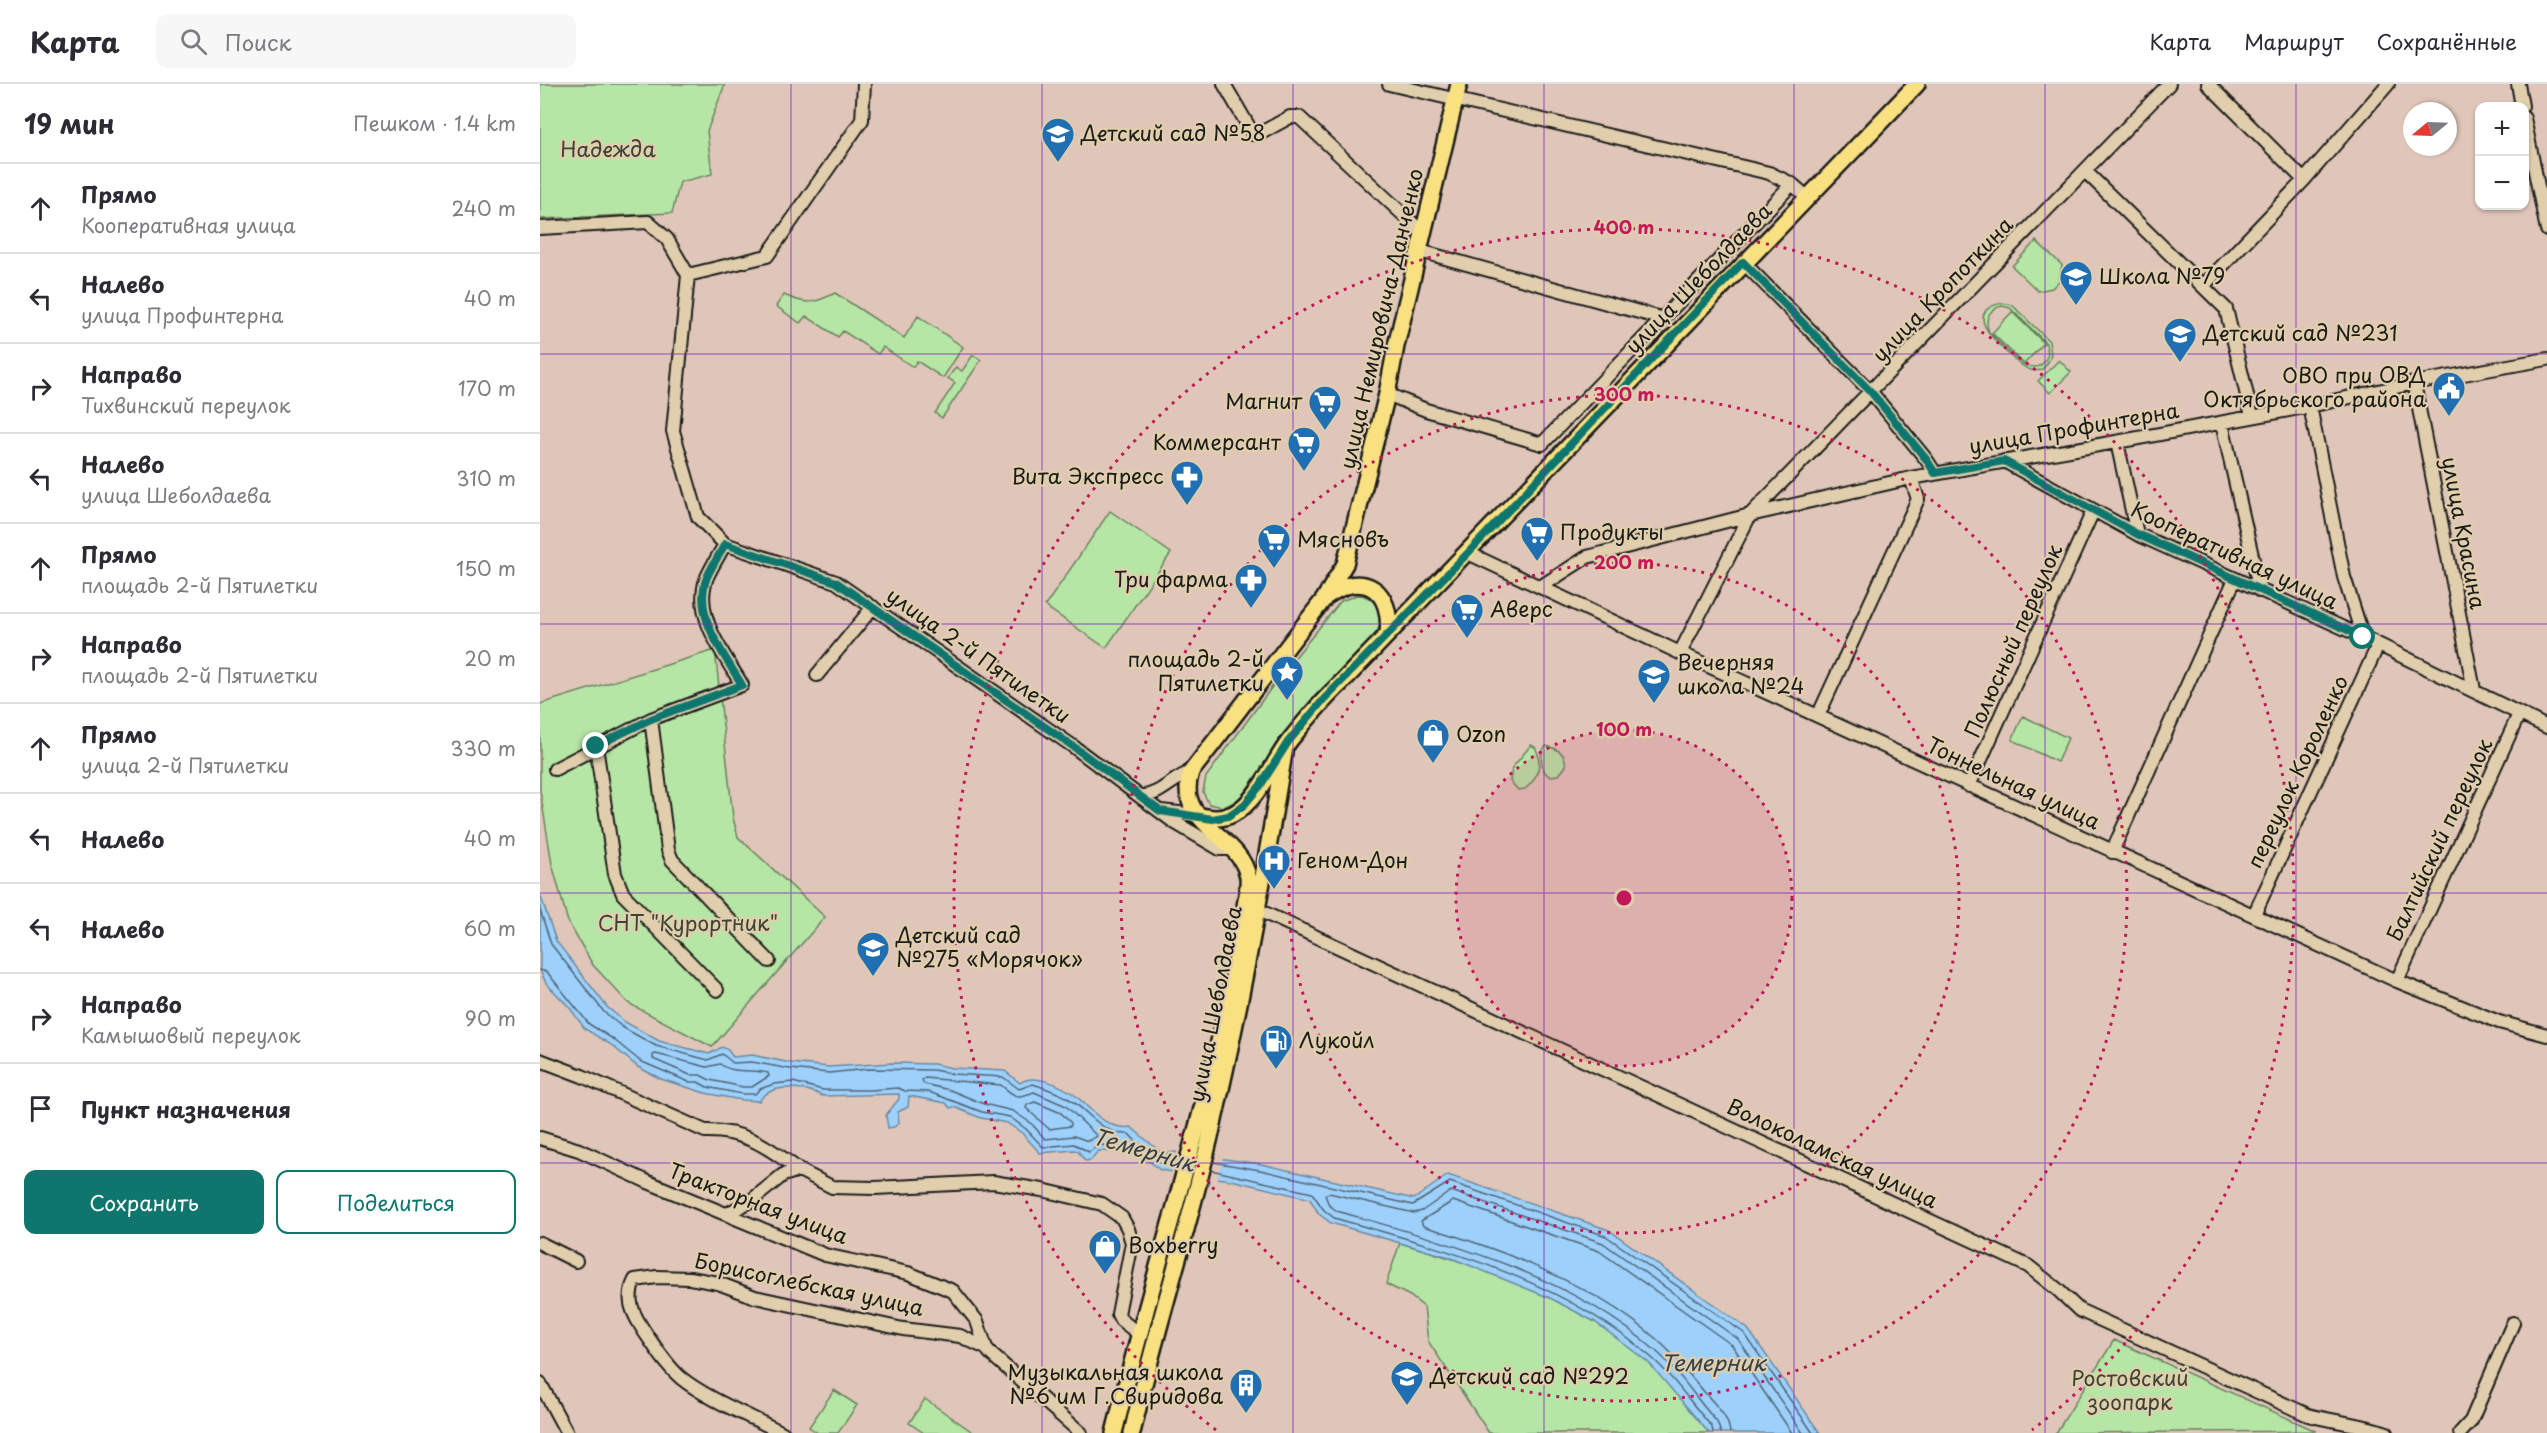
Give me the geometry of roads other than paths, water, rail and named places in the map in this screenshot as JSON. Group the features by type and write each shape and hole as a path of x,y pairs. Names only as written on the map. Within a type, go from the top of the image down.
{"main road":[{"name":"улица Шеболдаева","path":"1388,634 1468,553 1743,262 1917,84"},
{"name":"улица Немировича-Данченко","path":"1324,599 1345,564 1457,92"},
{"path":"1197,815 1213,819 1236,813 1260,786 1285,747 1324,699 1388,634 1389,610 1380,594 1363,584 1349,585 1337,589 1324,599 1191,772 1187,791 1197,815 1242,863 1254,901"},
{"path":"1254,901 1266,869 1285,747"},
{"name":"улица Шеболдаева","path":"1175,1236 1238,1016 1254,901"},
{"path":"1114,1433 1139,1334 1175,1236"},
{"path":"1132,1433 1175,1236"}],"street":[{"path":"540,228 648,222 667,239 688,275 767,256 861,120 864,84"},
{"path":"1224,84 1253,134 1259,134 1290,117 1299,117 1424,234"},
{"path":"1389,84 1457,92 1769,173 1792,184 1807,197"},
{"name":"улица Кропоткина","path":"1750,515 2169,84"},
{"path":"2208,84 2304,180"},
{"path":"2203,286 2304,180 2388,84"},
{"path":"2518,84 2521,102"},
{"path":"2529,142 2547,230"},
{"path":"2085,171 2226,309 2253,416"},
{"path":"1387,394 1426,410 1542,444 1792,184"},
{"path":"1420,251 1664,319"},
{"path":"1743,262 1871,392 1935,473"},
{"name":"улица 2-й Пятилетки","path":"688,275 673,431 698,517 725,544 836,582 1074,747 1160,811 1220,849 1231,849"},
{"name":"улица Профинтерна","path":"1750,515 1935,473 2222,423 2414,383 2547,359"},
{"name":"улица Красина","path":"2414,383 2474,690"},
{"path":"2310,406 2344,577 2363,637"},
{"path":"2222,423 2259,591"},
{"path":"2117,442 2137,534"},
{"name":"Кооперативная улица","path":"2004,461 2137,534 2363,637 2547,727"},
{"path":"1818,716 1918,499 1911,478"},
{"name":"Полюсный переулок","path":"1969,786 2093,511"},
{"path":"1540,587 1587,557 1750,515"},
{"path":"1680,653 1750,515"},
{"path":"555,769 651,719 742,685 710,630 703,598 707,578 725,544"},
{"name":"Тоннельная улица","path":"1468,553 1680,653 2397,981 2499,1022 2545,1031"},
{"path":"2112,852 2235,579"},
{"path":"817,675 873,607"},
{"name":"переулок Короленко","path":"2254,915 2378,645"},
{"name":"Балтийский переулок","path":"2397,981 2519,714"},
{"path":"651,719 668,850 672,860 769,961"},
{"path":"596,746 615,874 623,894 717,990"},
{"path":"1141,797 1163,791 1182,775 1191,772"},
{"path":"1160,811 1197,815"},
{"name":"Волоколамская улица","path":"1254,901 2028,1266 2079,1310 2308,1415 2335,1422 2363,1425 2387,1433"},
{"path":"540,1060 582,1076 705,1131 723,1130 746,1135 799,1170 832,1187 875,1188 993,1182 1042,1190 1102,1204 1122,1218 1132,1243 1118,1314 1120,1320 1139,1334"},
{"name":"Тракторная улица","path":"540,1138 579,1150 648,1182 825,1255 908,1273 953,1291 977,1321 986,1348 992,1355 1081,1433"},
{"path":"727,1214 752,1200 783,1175 799,1170"},
{"path":"540,1243 576,1261"},
{"name":"Борисоглебская улица","path":"783,1433 706,1393 682,1378 664,1360 635,1318 630,1304 631,1288 635,1280 657,1277 718,1282 755,1297 903,1329 960,1336 986,1348"},
{"path":"2460,1433 2471,1421 2513,1323"},
{"path":"540,1383 567,1433"}],"water":[{"name":"Темерник","path":"540,894 556,941 607,1007 625,1022 659,1041 709,1054 722,1047 728,1050 733,1057 752,1055 791,1063 829,1067 892,1063 934,1064 952,1068 1005,1071 1020,1083 1033,1079 1064,1088 1107,1123 1131,1127 1164,1155 1174,1152 1261,1164 1414,1199 1448,1175 1609,1230 1748,1329 1820,1433 1709,1433 1649,1363 1595,1322 1550,1298 1449,1257 1331,1223 1319,1214 1310,1199 1231,1180 1160,1170 1149,1161 1125,1152 1098,1151 1091,1160 1085,1161 1078,1151 1074,1150 1040,1153 1022,1133 1007,1123 981,1118 954,1107 950,1108 946,1103 909,1096 908,1107 898,1112 899,1123 888,1128 886,1115 899,1099 899,1094 823,1096 807,1090 789,1088 772,1091 759,1101 741,1100 705,1093 661,1079 638,1067 610,1044 585,1029 570,1008 546,983 540,970"}],"place":[{"name":"Детский сад №58","path":"1058,163"},
{"name":"Школа №79","path":"2076,306"},
{"name":"Детский сад №231","path":"2180,363"},
{"name":"ОВО при ОВД Октябрьского района","path":"2449,417"},
{"name":"Магнит","path":"1325,431"},
{"name":"Коммерсант","path":"1304,472"},
{"name":"Вита Экспресс","path":"1187,506"},
{"name":"Продукты","path":"1537,562"},
{"name":"Мясновъ","path":"1274,569"},
{"name":"Три фарма","path":"1251,609"},
{"name":"Аверс","path":"1467,639"},
{"name":"площадь 2-й Пятилетки","path":"1287,701"},
{"name":"Вечерняя школа №24","path":"1654,704"},
{"name":"Ozon","path":"1433,764"},
{"name":"Геном-Дон","path":"1274,890"},
{"name":"Детский сад №275 «Морячок»","path":"873,977"},
{"name":"Лукойл","path":"1276,1070"},
{"name":"Boxberry","path":"1105,1275"},
{"name":"Детский сад №292","path":"1407,1406"},
{"name":"Музыкальная школа №6 им Г.Свиридова","path":"1246,1414"}],"park label":[{"name":"Надежда","path":"608,150"},
{"name":"СНТ \"Курортник\"","path":"688,924"},
{"name":"Ростовский зоопарк","path":"2130,1391"}]}
